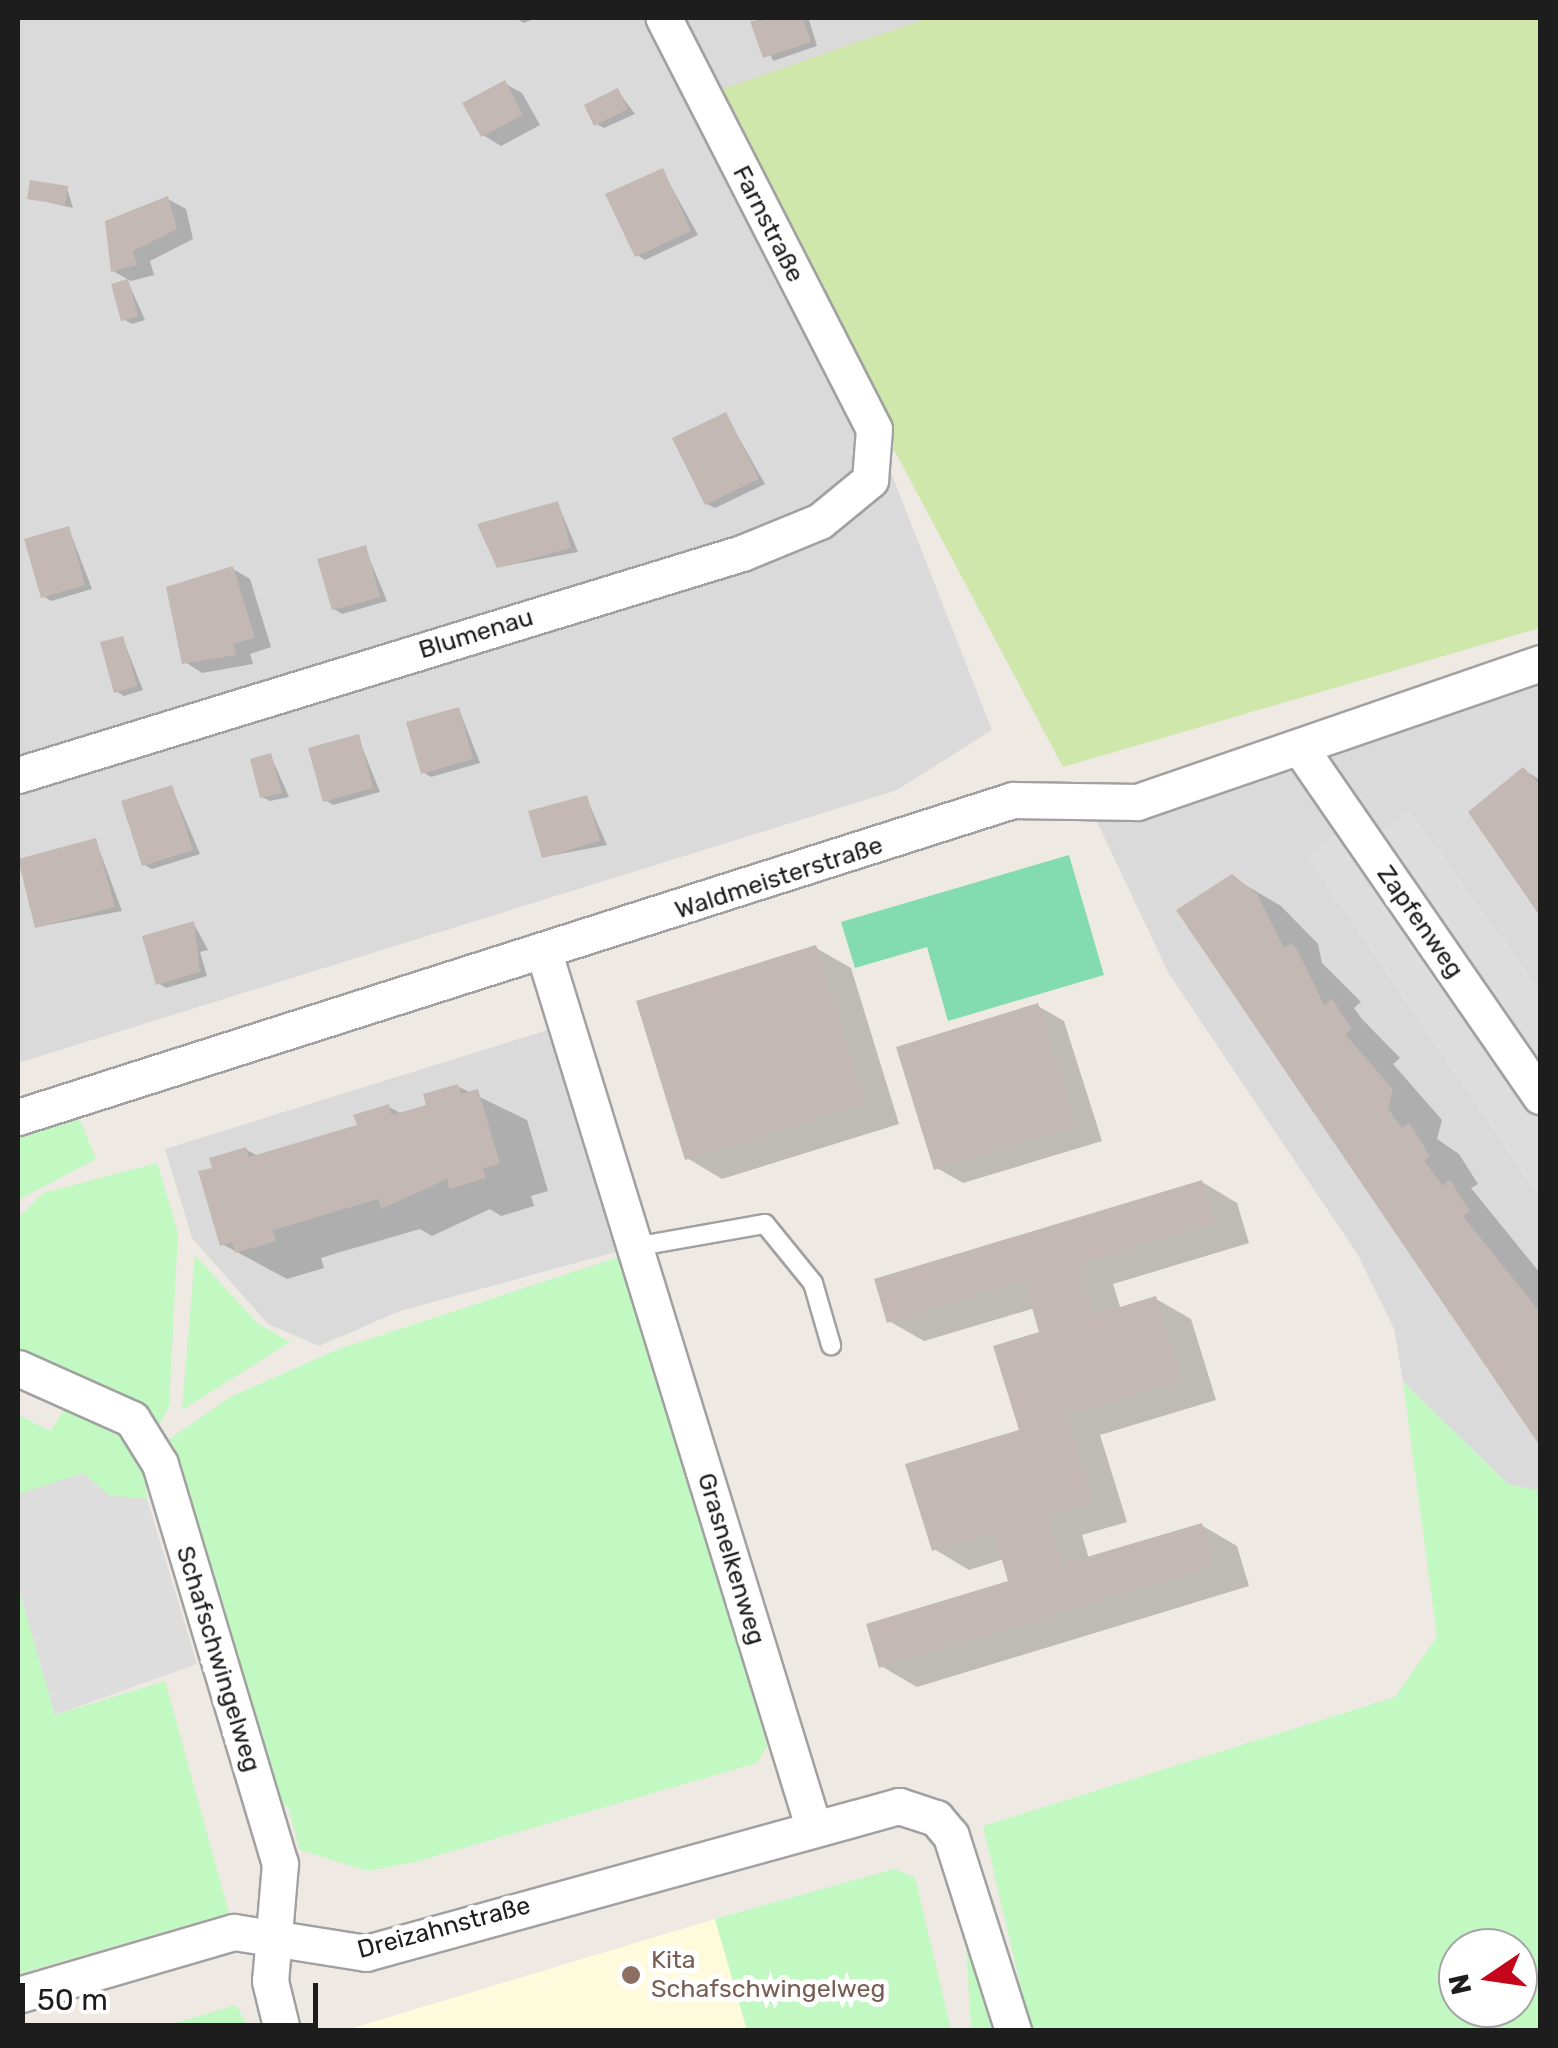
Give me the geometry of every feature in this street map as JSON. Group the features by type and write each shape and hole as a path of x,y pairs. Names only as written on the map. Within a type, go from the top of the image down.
{"street":[{"name":"Farnstraße","path":"664,18 874,430"},
{"name":"Blumenau","path":"18,775 785,538 870,480 874,430"},
{"name":"Waldmeisterstraße","path":"18,1117 546,956 1012,800 1136,802 1540,663"},
{"name":"Zapfenweg","path":"1300,748 1540,1096"},
{"name":"Grasnelkenweg","path":"546,956 812,1823"},
{"name":"Schafschwingelweg","path":"18,1368 99,1400 152,1445 280,1863 270,1980 282,2030"},
{"path":"812,1823 899,1806 946,1828 1013,2030"},
{"name":"Dreizahnstraße","path":"18,1995 234,1932 273,1934 335,1954 366,1953 812,1823"}],"lane":[{"path":"634,1247 764,1224 814,1282 831,1345"}],"shaded area":[{"path":"18,18 930,18 874,429 992,730 897,790 18,1063"},
{"path":"1540,663 1540,1491 1508,1484 1403,1382 1394,1329 1358,1255 1169,974 1086,799"},
{"path":"1409,810 1540,990 1540,1199 1307,857 1350,820 1364,842"},
{"path":"567,1024 634,1247 400,1311 319,1346 268,1324 192,1238 165,1149"},
{"path":"83,1473 109,1495 147,1499 197,1664 55,1715 18,1586 18,1494"},
{"name":"Kita Schafschwingelweg","path":"715,1919 747,2030 346,2030"}],"green space":[{"path":"928,18 1540,18 1540,628 1063,767 705,95"},
{"path":"1069,855 1104,975 948,1021 927,947 855,968 841,922"},
{"path":"77,1113 96,1159 18,1200 18,1132"},
{"path":"157,1163 178,1232 169,1406 158,1427 86,1379 18,1360 18,1218 43,1193"},
{"path":"195,1255 257,1323 290,1342 182,1410"},
{"path":"625,1255 767,1746 757,1763 415,1862 368,1871 300,1850 288,1806 277,1808 167,1441 230,1397 339,1349"},
{"path":"1403,1382 1508,1484 1540,1491 1540,2030 1031,2030 983,1826 1395,1697 1437,1637"},
{"path":"68,1403 127,1435 144,1466 147,1499 18,1494 18,1415 51,1431"},
{"path":"18,1586 55,1715 165,1681 229,1913 18,1974"},
{"path":"894,1869 915,1877 951,2030 747,2030 715,1919"},
{"path":"966,1945 988,1998 996,2030 971,2030"},
{"path":"236,2005 250,2030 152,2030"}],"building":[{"path":"803,18 811,42 763,58 750,21"},
{"path":"505,80 523,115 481,137 462,103"},
{"path":"618,88 628,109 594,126 584,105"},
{"path":"663,168 691,231 635,257 605,194"},
{"path":"30,180 68,186 65,205 27,199"},
{"path":"168,196 177,229 133,251 137,265 111,272 105,221"},
{"path":"128,279 138,316 121,321 111,284"},
{"path":"726,412 759,479 705,505 672,438"},
{"path":"558,501 571,548 497,568 477,524"},
{"path":"69,526 85,585 41,598 24,539"},
{"path":"366,545 380,597 332,610 317,559"},
{"path":"233,566 255,638 233,644 236,655 182,664 166,587"},
{"path":"123,636 137,686 114,693 100,642"},
{"path":"459,707 473,759 421,774 406,722"},
{"path":"359,734 373,788 323,802 308,748"},
{"path":"271,753 282,793 260,798 250,759"},
{"path":"1523,767 1540,785 1540,916 1468,812"},
{"path":"172,785 193,850 142,866 121,801"},
{"path":"587,795 600,841 542,858 528,811"},
{"path":"96,838 115,907 35,928 18,859"},
{"path":"1232,874 1257,894 1284,948 1292,943 1324,1005 1332,999 1352,1029 1345,1034 1393,1089 1388,1109 1402,1128 1409,1123 1430,1156 1424,1160 1442,1185 1450,1180 1470,1211 1463,1216 1540,1312 1540,1446 1176,910"},
{"path":"194,921 200,972 156,985 142,936"},
{"path":"816,945 865,1104 685,1160 636,1001"},
{"path":"1038,1003 1076,1126 934,1170 896,1047"},
{"path":"458,1084 461,1094 478,1089 500,1164 483,1168 486,1178 450,1189 447,1179 381,1209 378,1199 273,1230 276,1241 235,1253 232,1242 220,1246 198,1171 212,1168 209,1158 246,1147 249,1157 357,1125 353,1115 389,1104 392,1115 426,1105 423,1094"},
{"path":"1202,1180 1215,1223 1079,1264 1094,1315 1156,1296 1182,1381 1067,1415 1093,1502 1048,1516 1063,1564 1202,1523 1215,1566 879,1668 866,1624 1008,1581 994,1532 932,1551 905,1464 1019,1430 993,1346 1039,1332 1024,1281 887,1323 874,1279"}],"place":[{"name":"Kita Schafschwingelweg","path":"631,1975"}]}
